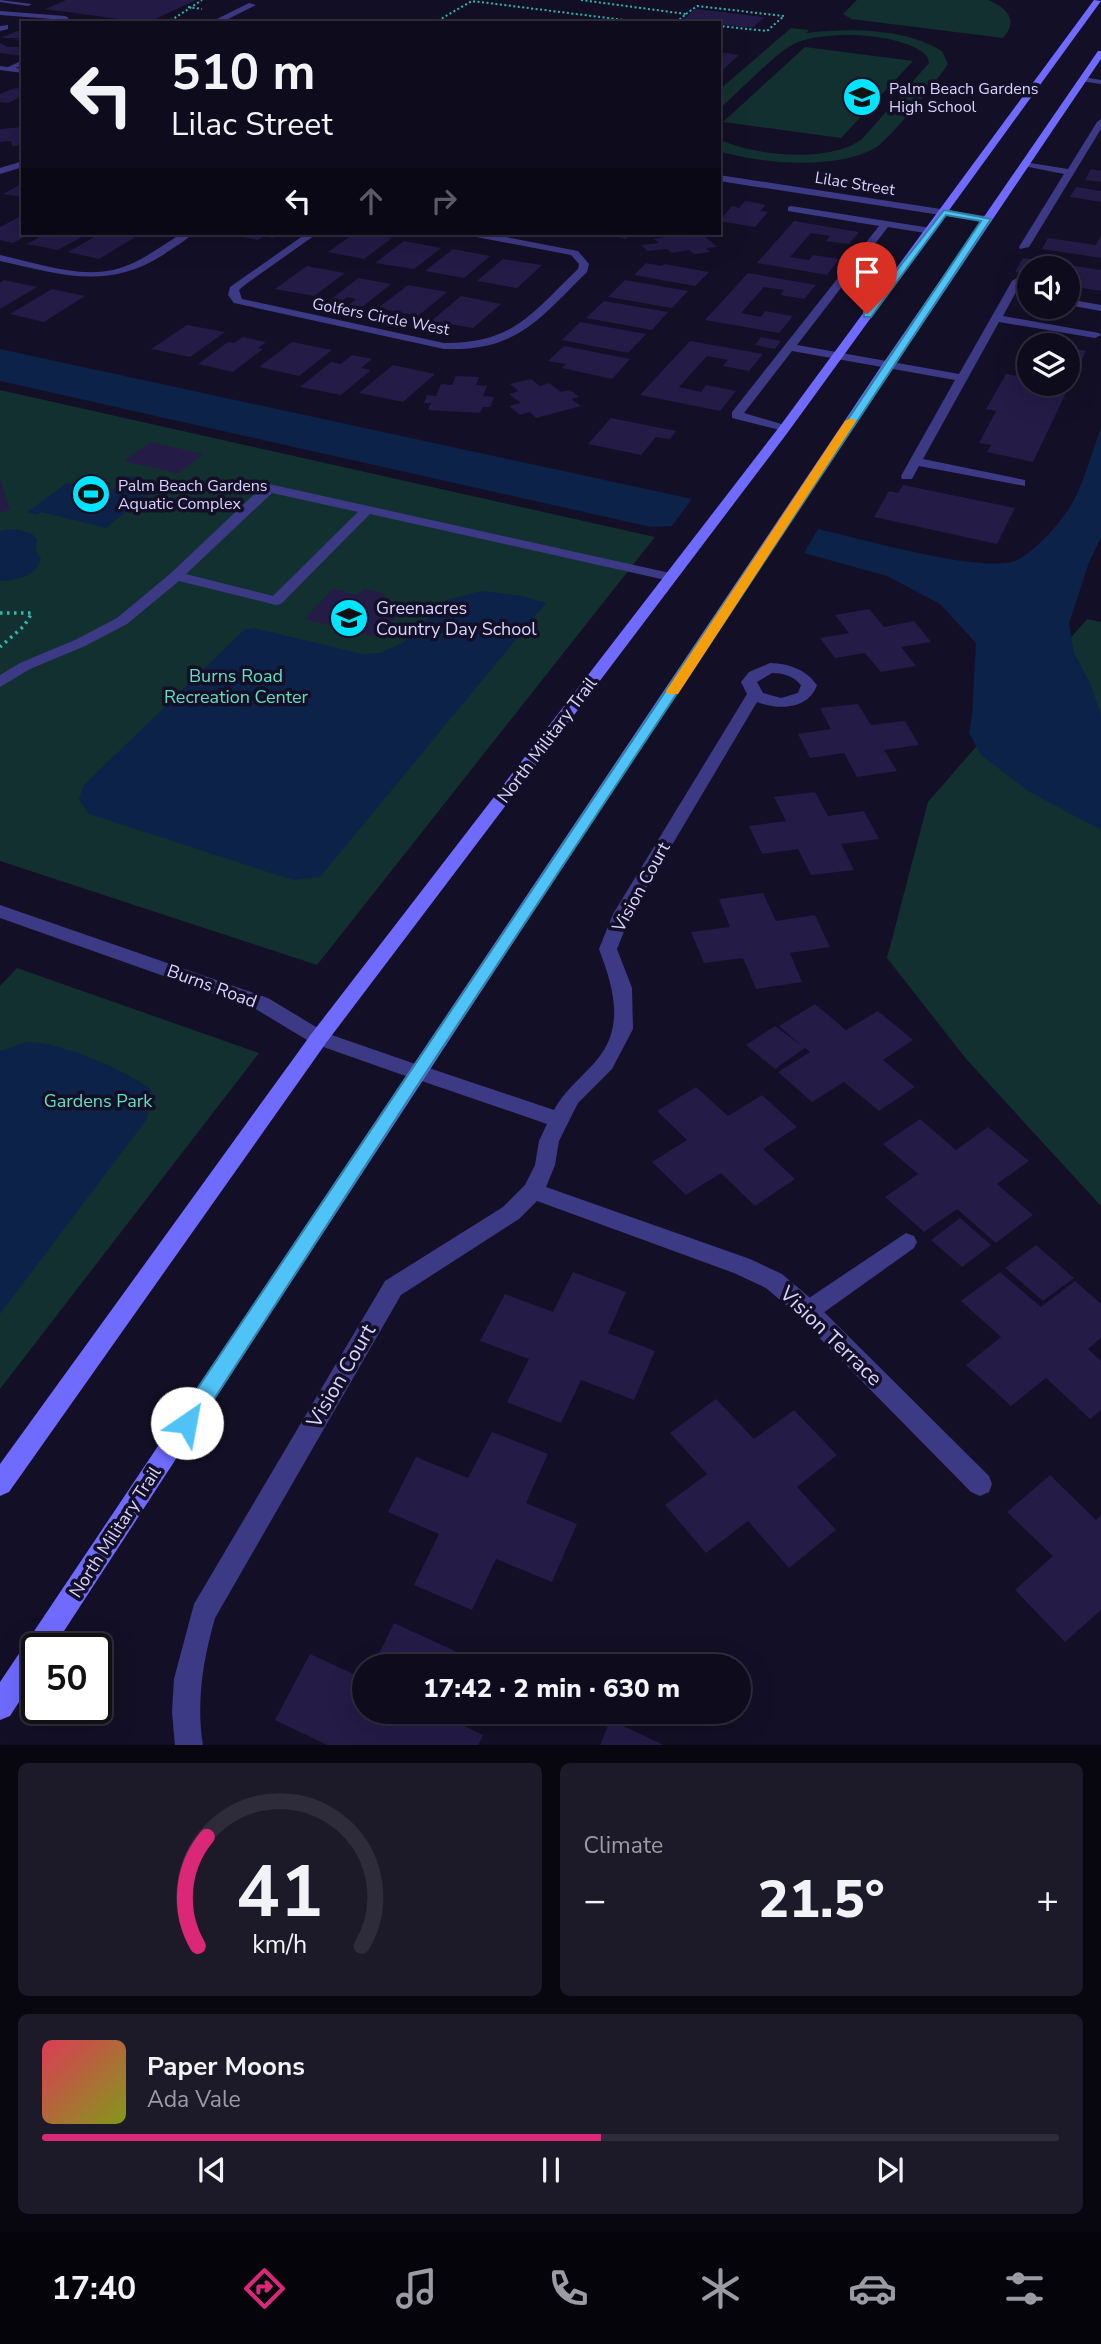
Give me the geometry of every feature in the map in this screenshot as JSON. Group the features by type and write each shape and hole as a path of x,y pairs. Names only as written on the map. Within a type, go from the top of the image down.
{"main road":[{"name":"North Military Trail","path":"0,1484 319,1038 784,429 1098,0"},
{"name":"North Military Trail","path":"48,1633 888,365 1101,53"},
{"name":"North Military Trail","path":"0,1706 21,1674"}],"street":[{"path":"0,0 28,4"},
{"path":"217,21 252,5"},
{"path":"0,13 65,18"},
{"path":"0,19 21,22"},
{"path":"4,68 21,63"},
{"path":"1083,79 1101,82"},
{"path":"1024,247 1101,121"},
{"path":"0,171 21,165"},
{"path":"1024,165 1071,172"},
{"name":"Lilac Street","path":"721,178 986,219"},
{"path":"792,209 931,231"},
{"path":"784,429 736,415 885,223"},
{"path":"0,258 76,273 114,272 145,261 186,235"},
{"name":"Golfers Circle West","path":"310,235 234,289 233,295 238,301 278,312 444,346 477,347 500,341 515,333 583,270 584,264 574,253 481,235"},
{"path":"907,476 996,318 1015,294 1017,281"},
{"path":"1080,304 1101,308"},
{"path":"996,318 1095,335"},
{"path":"790,347 962,378"},
{"path":"915,461 1020,483"},
{"path":"0,682 25,666 80,643 122,621 176,576 268,488 670,577"},
{"path":"176,576 275,601 366,510"},
{"name":"Vision Court","path":"189,1745 186,1694 191,1653 203,1613 393,1287 511,1213 533,1191 545,1165 549,1141 571,1098 605,1064 623,1029 623,989 608,949 622,914 754,694"},
{"name":"Burns Road","path":"1,911 261,1003 319,1038 417,1072"},
{"path":"417,1072 559,1120"},
{"name":"Vision Terrace","path":"533,1191 742,1266 774,1281 808,1311 980,1484"},
{"path":"808,1311 906,1242"}],"path":[{"path":"170,21 185,12 189,6 202,0"},
{"path":"436,21 472,0 633,21"},
{"path":"581,0 686,14"},
{"path":"681,21 679,20 697,6 784,16 767,32 721,26"},
{"path":"0,613 32,613 24,626 0,647"}],"green space":[{"path":"857,0 988,0 1009,15 1010,26 1003,38 851,19 843,14"},
{"path":"791,28 809,30 806,33 858,30 894,34 927,43 942,51 948,64 878,146 862,154 822,162 777,162 736,156 721,152 721,140 751,150 792,155 832,152 849,146 863,138 929,63 927,56 900,42 881,38 841,35 822,37 792,45 721,107 721,88"},
{"path":"805,47 913,61 841,138 723,122"},
{"name":"Burns Road Recreation Center","path":"0,390 655,537 317,965 0,861"},
{"path":"1087,619 1101,622 1101,1206 967,1060 887,958 928,802"},
{"name":"Gardens Park","path":"17,968 259,1053 0,1389 0,986"}],"water":[{"path":"0,349 692,499 672,526 651,527 0,381"},
{"path":"1101,428 1101,537 1088,565 1069,624 1074,653 1091,685 1101,715 1101,830 1028,791 981,755 969,733 976,643 940,604 887,576 804,553 818,529 951,559 978,563 1017,560 1047,537 1070,507"},
{"path":"130,476 161,484 106,528 41,512 37,515 27,512 67,483 76,484 73,488 105,496"},
{"path":"6,529 32,534 37,539 36,551 41,559 30,574 0,581 0,531"},
{"path":"481,591 522,596 546,603 320,877 293,880 89,814 79,799 84,785 244,630 254,628 362,654 381,653 404,642 447,600"},
{"path":"26,1042 41,1043 91,1058 151,1089 147,1119 0,1314 0,1051"}],"building":[{"path":"66,0 196,0 151,21 132,21 45,9"},
{"path":"696,9 765,17 752,28 721,24 721,21 682,20"},
{"path":"21,32 21,41 15,40 20,38 1,38"},
{"path":"0,43 8,47 21,47 18,48 21,49 21,56 0,53"},
{"path":"721,52 739,55 721,71"},
{"path":"15,88 21,89 21,97 8,103 0,102 0,94"},
{"path":"21,127 21,145 12,146 11,141 0,142 0,129"},
{"path":"1091,169 1101,171 1101,182 1085,180"},
{"path":"21,184 21,197 3,194"},
{"path":"1076,187 1101,191 1101,202 1070,197"},
{"path":"745,201 766,205 760,211 768,212 755,227 721,221 732,206 739,208"},
{"path":"21,216 21,235 27,235 13,243 0,240 0,227"},
{"path":"794,221 859,232 849,244 826,241 830,236 811,233 790,257 809,260 813,255 839,259 827,275 757,263"},
{"path":"43,235 85,235 58,250 27,244"},
{"path":"98,235 137,236 99,259 68,252"},
{"path":"233,235 277,235 273,238 264,236 258,240"},
{"path":"352,235 392,238 364,259 328,252"},
{"path":"609,235 630,235 626,239"},
{"path":"703,235 717,247 706,248 710,252 694,254 689,250 672,253 667,249 648,251 641,245 659,243 654,239"},
{"path":"1101,235 1101,258 1042,249 1048,238 1096,245"},
{"path":"404,241 441,248 414,269 375,263"},
{"path":"453,249 490,256 464,278 425,271"},
{"path":"503,259 542,265 517,288 477,281"},
{"path":"646,263 709,272 695,286 634,275"},
{"path":"307,266 345,273 314,296 275,289"},
{"path":"1080,267 1101,270 1101,291 1080,288"},
{"path":"748,273 816,285 804,299 780,295 784,290 764,287 741,313 761,317 765,311 793,316 779,333 705,320"},
{"path":"358,278 391,284 362,307 349,305 356,299 347,297 340,303 329,301"},
{"path":"4,280 37,287 0,309 0,283"},
{"path":"625,280 688,291 672,308 608,297"},
{"path":"408,285 447,292 418,316 378,308"},
{"path":"52,289 85,296 44,322 10,314"},
{"path":"461,296 501,304 473,328 431,321"},
{"path":"604,301 668,312 652,330 586,318"},
{"path":"580,322 646,334 628,353 562,340"},
{"path":"187,325 225,332 190,357 151,349"},
{"path":"243,337 266,342 258,348 263,349 233,372 198,364 228,342 234,343"},
{"path":"761,337 781,341 775,349 755,345"},
{"path":"690,341 763,354 749,371 723,366 728,360 707,356 679,387 701,392 706,385 736,391 720,411 640,395"},
{"path":"292,342 332,350 299,376 259,367"},
{"path":"564,346 630,359 612,379 562,368 566,364 548,361"},
{"path":"1080,350 1086,351 1080,364"},
{"path":"352,355 372,359 361,368 371,370 341,395 300,387 331,362 341,364"},
{"path":"393,365 435,374 403,402 359,393"},
{"path":"1017,372 1017,396 1065,396 1033,462 987,452 991,445 979,443 996,411 986,409 1006,374 1015,376"},
{"path":"456,376 479,377 476,385 487,386 483,396 494,397 490,407 483,407 480,413 428,410 431,403 424,403 427,395 436,396 441,384 452,385"},
{"path":"531,379 540,386 549,383 561,392 570,390 579,397 571,399 581,406 536,418 530,412 520,415 509,406 521,403 509,394 519,391 510,384"},
{"path":"611,418 676,431 670,439 656,437 641,455 588,444"},
{"path":"150,442 203,454 179,473 124,461"},
{"path":"0,479 10,510 0,512"},
{"path":"903,485 1015,508 997,544 874,517 889,491 898,493"},
{"path":"333,589 358,595 364,589 385,594 379,601 405,607 377,637 304,619"},
{"path":"869,609 884,627 914,621 931,642 901,647 916,666 881,672 865,653 835,658 820,638 849,633 835,615"},
{"path":"858,704 871,725 905,721 919,745 884,750 897,771 857,777 844,753 810,758 798,734 831,729 820,708"},
{"path":"815,792 828,816 864,811 879,839 841,844 854,870 811,875 798,849 762,854 749,826 786,821 774,797"},
{"path":"763,893 776,921 815,915 830,947 790,953 802,982 756,989 743,958 704,963 691,932 730,927 719,899"},
{"path":"815,1004 846,1030 878,1011 913,1040 883,1060 915,1087 879,1111 844,1082 812,1102 778,1072 810,1052 805,1048 775,1069 746,1045 775,1026 802,1046 779,1026"},
{"path":"696,1087 728,1116 762,1095 797,1127 763,1149 795,1179 755,1206 721,1173 686,1195 652,1162 687,1140 657,1111"},
{"path":"920,1119 956,1150 988,1127 1029,1161 997,1184 1033,1215 996,1243 957,1209 924,1232 885,1197 918,1174 883,1144"},
{"path":"960,1218 991,1245 962,1267 931,1240"},
{"path":"1036,1245 1074,1278 1043,1301 1005,1268"},
{"path":"573,1272 626,1292 608,1333 655,1351 634,1400 581,1380 561,1423 507,1402 529,1359 480,1341 505,1294 553,1312"},
{"path":"1000,1272 1041,1307 1075,1281 1101,1304 1101,1338 1088,1349 1101,1361 1101,1410 1090,1419 1046,1378 1011,1406 966,1365 1001,1337 961,1301"},
{"path":"716,1399 754,1439 794,1410 837,1455 797,1487 836,1530 789,1568 748,1521 706,1553 665,1505 707,1474 670,1433"},
{"path":"492,1432 548,1454 526,1503 577,1524 552,1582 496,1559 472,1610 414,1585 439,1534 388,1512 416,1457 468,1478"},
{"path":"1050,1475 1096,1520 1101,1515 1101,1610 1065,1642 1015,1590 1053,1556 1007,1512"},
{"path":"394,1623 455,1651 454,1654 379,1654"},
{"path":"310,1654 352,1673 352,1724 460,1724 483,1735 478,1745 327,1745 275,1720"},
{"path":"608,1724 619,1724 664,1745 600,1745"}],"slow traffic":[{"path":"673,691 851,421"}],"place":[{"name":"Palm Beach Gardens High School","path":"862,97"},
{"name":"Palm Beach Gardens Aquatic Complex","path":"91,494"},
{"name":"Greenacres Country Day School","path":"349,618"}],"route":[{"path":"187,1423 417,1072 986,219 944,212 867,314"}]}
